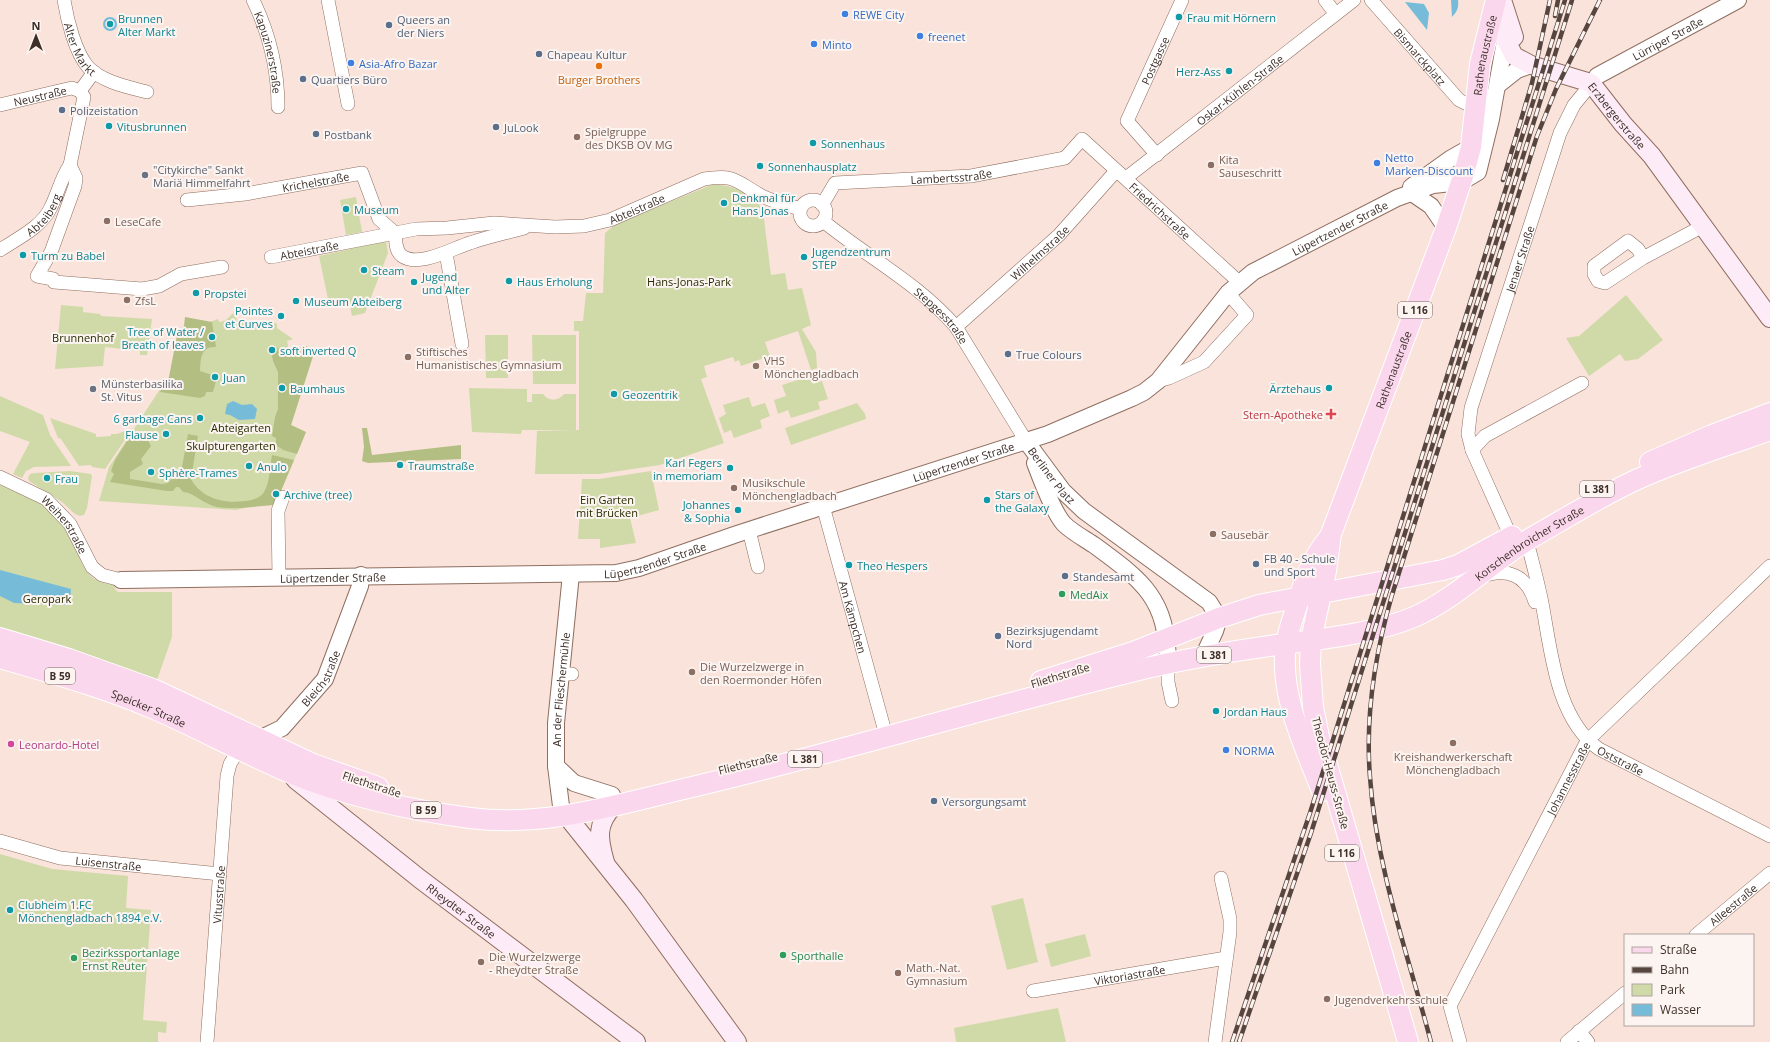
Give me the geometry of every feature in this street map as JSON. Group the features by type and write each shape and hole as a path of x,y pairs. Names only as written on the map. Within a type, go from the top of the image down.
{"main road":[{"name":"Erzbergerstraße","path":"1495,3 1505,41 1514,56 1531,65 1594,79"},
{"name":"Erzbergerstraße","path":"1495,3 1522,50 1529,55 1590,72 1594,79 1629,117 1652,156 1770,318"},
{"name":"Rathenaustraße","path":"1286,644 1300,596 1312,565 1331,534 1446,228 1471,147 1480,64 1495,3"},
{"name":"Korschenbroicher Straße","path":"1286,644 1388,625 1412,618 1432,608 1471,581 1519,539 1630,471 1670,452 1770,413"},
{"name":"Korschenbroicher Straße","path":"1300,596 1443,570 1458,565 1519,539 1638,479 1770,430"},
{"name":"Rathenaustraße","path":"1310,640 1326,571 1331,534"},
{"path":"1286,644 1306,620 1350,587"},
{"path":"1261,647 1320,592"},
{"name":"Fliethstraße","path":"613,800 652,787 884,728 1133,652 1219,618 1259,605 1300,596"},
{"name":"Speicker Straße","path":"0,638 69,659 153,689 260,738"},
{"name":"Theodor-Heuss-Straße","path":"1310,640 1311,679 1319,736 1408,1042"},
{"name":"Fliethstraße","path":"291,773 338,789 395,804 474,819 506,821 541,819 564,810 824,755 1042,694 1168,663 1286,644"},
{"name":"Theodor-Heuss-Straße","path":"1286,644 1286,666 1291,705 1302,739 1329,806 1396,1042"},
{"name":"Speicker Straße","path":"0,658 79,682 149,706 291,773"},
{"name":"Fliethstraße","path":"260,738 313,764 361,782 410,796 476,808 502,810 564,810"},
{"name":"Rheydter Straße","path":"291,773 296,780 420,879 636,1042"},
{"path":"606,864 601,848 600,828 605,814 613,800"},
{"path":"564,810 696,983 737,1042"}],"street":[{"name":"Alter Markt","path":"64,0 66,14 77,47 88,67 94,72 80,90"},
{"name":"Kapuzinerstraße","path":"253,0 268,38 275,69 278,90 278,107"},
{"path":"328,0 348,104"},
{"name":"Postgasse","path":"1158,155 1127,121 1182,0"},
{"path":"1325,0 1335,13"},
{"name":"Oskar-Kühlen-Straße","path":"1121,175 1158,155 1335,13 1354,0"},
{"name":"Bismarckplatz","path":"1371,0 1463,103 1475,106"},
{"name":"Lürriper Straße","path":"1594,79 1738,0"},
{"name":"Rathenaustraße","path":"1460,182 1473,176 1480,166 1498,85 1505,41"},
{"path":"1498,85 1517,70 1531,65"},
{"path":"94,72 126,86 147,92"},
{"name":"Jenaer Straße","path":"1519,539 1472,450 1468,434 1471,408 1560,133 1574,105 1594,79"},
{"name":"Neustraße","path":"0,105 72,88 80,90"},
{"path":"80,90 84,97 70,165 76,178 76,186 51,252 37,276 53,279 54,282 142,289 160,286 181,274 222,266"},
{"name":"Friedrichstraße","path":"1082,138 1233,287"},
{"name":"Lambertsstraße","path":"822,205 835,183 971,176 1065,158 1082,138"},
{"path":"1396,198 1450,159 1471,147"},
{"name":"Abteiberg","path":"0,250 39,223 51,208 64,173 70,165"},
{"name":"Krichelstraße","path":"193,199 245,194 362,173 379,219 395,233"},
{"name":"Wilhelmstraße","path":"956,327 1059,235 1121,175"},
{"name":"Abteistraße","path":"271,257 416,229 447,228 494,223 555,227 590,224 610,220 704,179 717,177 738,180 762,196 800,209"},
{"name":"Lüpertzender Straße","path":"121,580 279,578 361,575 616,573 639,568 749,530 1026,441 1132,398 1144,392 1158,381 1233,287 1253,272 1396,198 1432,185 1460,182"},
{"path":"1412,192 1431,206 1446,228"},
{"path":"810,201 819,202 822,205 825,213 823,221 815,226 807,225 801,218 800,209 806,202 810,201"},
{"name":"Stepgesstraße","path":"823,221 848,241 902,277 941,310 956,327 1026,441"},
{"name":"Abteistraße","path":"395,233 396,249 401,255 408,259 418,259 446,253 469,243 531,226"},
{"path":"1643,258 1703,226"},
{"path":"446,253 462,344"},
{"name":"Lüpertzender Straße","path":"1158,381 1169,378 1204,362 1247,315 1233,287"},
{"path":"1472,450 1485,436 1582,383"},
{"name":"Berliner Platz","path":"1026,441 1062,490 1084,511 1205,598 1215,609 1219,618"},
{"name":"Berliner Platz","path":"1026,441 1047,493 1064,524 1136,576 1149,593 1158,610 1168,639"},
{"name":"Weiherstraße","path":"0,477 46,499 70,524 92,568 102,575 121,580"},
{"path":"279,578 278,510 282,498"},
{"name":"Am Kämpchen","path":"823,506 884,728"},
{"path":"749,530 758,567"},
{"name":"Oststraße","path":"1519,539 1542,604 1544,621 1556,674 1566,706 1587,741 1599,749 1770,836"},
{"name":"Johannesstraße","path":"1460,1042 1450,1006 1587,741 1770,566"},
{"name":"Oststraße","path":"1471,581 1488,574 1503,573 1523,580 1531,589 1536,606 1544,621"},
{"name":"An der Flieschermühle","path":"564,810 556,766 556,723 566,674 571,574"},
{"name":"Bleichstraße","path":"239,749 282,728 325,679 360,586 361,575"},
{"path":"1203,657 1215,631 1219,618"},
{"path":"1168,639 1168,682 1172,701"},
{"name":"Vitusstraße","path":"207,1042 227,776 230,764 239,749"},
{"path":"556,766 574,783 613,800"},
{"name":"Luisenstraße","path":"0,841 60,858 220,874"},
{"name":"Alleestraße","path":"1697,934 1770,873"},
{"path":"1215,1042 1230,919 1221,878"},
{"name":"Viktoriastraße","path":"1033,991 1226,958"},
{"path":"1567,1042 1624,995"},
{"path":"1579,1031 1588,1042"}],"green space":[{"name":"Hans-Jonas-Park","path":"711,185 726,186 741,191 754,199 763,211 771,275 785,273 788,290 802,288 811,325 802,329 816,352 817,368 811,370 798,331 765,342 770,356 741,366 739,360 735,362 733,357 704,366 707,377 701,379 724,443 660,465 599,474 535,474 537,431 574,430 522,430 521,434 472,432 469,388 527,389 527,402 532,402 532,394 543,394 545,397 554,400 564,394 576,394 576,430 579,430 579,331 574,331 574,321 583,321 586,293 603,293 605,233 616,224"},
{"path":"356,197 362,232 346,235 340,200"},
{"path":"386,241 388,253 365,313 352,316 349,300 329,304 319,256"},
{"path":"1626,295 1663,340 1638,359 1625,361 1620,354 1589,376 1566,338 1579,336"},
{"name":"Brunnenhof","path":"61,305 83,307 83,312 100,314 101,316 152,319 147,355 140,355 140,351 105,347 103,366 55,369"},
{"name":"Skulpturengarten","path":"233,313 237,320 251,321 254,326 258,327 259,324 263,324 263,322 271,320 277,324 277,328 293,339 287,341 289,350 307,346 308,351 313,356 291,425 306,432 275,505 253,506 236,510 99,501 109,467 164,383 168,384 198,378 207,323 218,319 219,322 224,321"},
{"path":"185,317 212,322 216,347 207,349 202,354 200,371 212,375 216,381 213,392 206,392 205,396 200,398 160,392 169,377 178,330 184,326"},
{"path":"485,335 508,335 508,378 486,378"},
{"path":"532,335 576,335 576,384 533,384"},
{"path":"307,346 308,351 313,356 291,425 306,432 297,454 283,450 276,445 276,438 272,436 278,409 278,372 272,356 278,348 289,350"},
{"path":"810,376 813,384 822,381 828,399 818,402 820,409 791,418 788,410 778,414 774,400 786,396 782,385"},
{"path":"0,396 43,415 50,435 71,466 34,467 26,471 22,478 13,474 30,442 0,431"},
{"path":"749,397 752,407 765,403 770,416 760,420 762,428 734,438 731,430 724,433 719,418 726,414 723,405"},
{"path":"857,403 865,414 866,419 791,445 785,428"},
{"path":"50,418 96,434 96,437 111,436 111,434 117,434 133,428 105,469 92,467 91,465 79,466 61,439 58,438"},
{"path":"362,428 367,428 372,455 461,445 461,459 368,463 362,461 364,447"},
{"path":"136,431 148,440 151,446 141,459 143,464 130,472 130,479 162,484 168,483 182,467 188,434 198,436 191,479 201,491 208,496 222,501 245,501 261,496 268,484 272,455 294,460 275,505 239,508 217,507 208,504 191,494 183,492 179,487 176,487 173,491 167,491 110,482 114,474 111,471 115,460 132,433"},
{"path":"70,471 91,474 92,476 87,508 84,515 80,516 75,514 62,502 29,481 28,478 30,474 35,473"},
{"name":"Ein Garten mit Brücken","path":"651,471 659,510 630,518 636,543 600,548 600,539 578,539 582,479 599,479"},
{"name":"Geropark","path":"0,483 33,499 45,507 63,524 72,539 86,570 96,580 114,585 118,592 172,592 172,637 157,680 0,633"},
{"name":"Bezirkssportanlage Ernst Reuter","path":"0,854 52,869 128,876 126,908 151,910 143,1020 167,1022 166,1033 158,1032 158,1042 0,1042"},
{"path":"1023,898 1038,962 1007,970 991,906"},
{"path":"1085,934 1091,956 1051,967 1045,944"},
{"path":"1058,1008 1066,1042 956,1042 954,1028"}],"water":[{"path":"1451,0 1458,0 1457,9 1452,17"},
{"path":"1405,2 1424,4 1429,13 1427,30"},
{"name":"Brunnen Alter Markt","path":"107,17 113,17 117,21 117,27 113,31 107,31 103,27 103,21"},
{"path":"233,401 242,405 252,404 257,409 255,419 239,420 225,414 227,404"},
{"path":"0,570 71,589 70,603 67,605 14,603 0,596"}],"railway":[{"path":"1503,180 1532,83 1550,0"},
{"path":"1555,16 1558,0"},
{"path":"1232,1042 1310,813 1565,0"},
{"path":"1239,1042 1311,833 1572,0"},
{"path":"1431,1042 1394,911 1373,811 1370,777 1369,731 1370,708 1376,662 1392,595 1537,136 1556,89 1600,0"}],"place":[{"name":"REWE City","path":"845,14"},
{"name":"Frau mit Hörnern","path":"1179,17"},
{"name":"Brunnen Alter Markt","path":"110,24"},
{"name":"Queers an der Niers","path":"389,25"},
{"name":"freenet","path":"920,36"},
{"name":"Minto","path":"814,44"},
{"name":"Chapeau Kultur","path":"539,54"},
{"name":"Asia-Afro Bazar","path":"351,63"},
{"name":"Burger Brothers","path":"599,66"},
{"name":"Herz-Ass","path":"1229,71"},
{"name":"Quartiers Büro","path":"303,79"},
{"name":"Polizeistation","path":"62,110"},
{"name":"Vitusbrunnen","path":"109,126"},
{"name":"JuLook","path":"496,127"},
{"name":"Postbank","path":"316,134"},
{"name":"Spielgruppe des DKSB OV MG","path":"577,137"},
{"name":"Sonnenhaus","path":"813,143"},
{"name":"Netto Marken-Discount","path":"1377,163"},
{"name":"Kita Sauseschritt","path":"1211,165"},
{"name":"Sonnenhausplatz","path":"760,166"},
{"name":"\"Citykirche\" Sankt Mariä Himmelfahrt","path":"145,175"},
{"name":"Denkmal für Hans Jonas","path":"724,203"},
{"name":"Museum","path":"346,209"},
{"name":"LeseCafe","path":"107,221"},
{"name":"Turm zu Babel","path":"23,255"},
{"name":"Jugendzentrum STEP","path":"804,257"},
{"name":"Steam","path":"364,270"},
{"name":"Haus Erholung","path":"509,281"},
{"name":"Jugend und Alter","path":"414,282"},
{"name":"Propstei","path":"196,293"},
{"name":"ZfsL","path":"127,300"},
{"name":"Museum Abteiberg","path":"296,301"},
{"name":"Pointes et Curves","path":"281,316"},
{"name":"Tree of Water / Breath of leaves","path":"212,337"},
{"name":"soft inverted Q","path":"272,350"},
{"name":"True Colours","path":"1008,354"},
{"name":"Stiftisches Humanistisches Gymnasium","path":"408,357"},
{"name":"VHS Mönchengladbach","path":"756,366"},
{"name":"Juan","path":"215,377"},
{"name":"Baumhaus","path":"282,388"},
{"name":"Ärztehaus","path":"1329,388"},
{"name":"Münsterbasilika St. Vitus","path":"93,389"},
{"name":"Geozentrik","path":"614,394"},
{"name":"Stern-Apotheke","path":"1331,414"},
{"name":"6 garbage Cans","path":"200,418"},
{"name":"Flause","path":"166,434"},
{"name":"Traumstraße","path":"400,465"},
{"name":"Anulo","path":"249,466"},
{"name":"Karl Fegers in memoriam","path":"730,468"},
{"name":"Sphère-Trames","path":"151,472"},
{"name":"Frau","path":"47,478"},
{"name":"Musikschule Mönchengladbach","path":"734,488"},
{"name":"Archive (tree)","path":"276,494"},
{"name":"Stars of the Galaxy","path":"987,500"},
{"name":"Johannes & Sophia","path":"738,510"},
{"name":"Sausebär","path":"1213,534"},
{"name":"FB 40 - Schule und Sport","path":"1256,564"},
{"name":"Theo Hespers","path":"849,565"},
{"name":"Standesamt","path":"1065,576"},
{"name":"MedAix","path":"1062,594"},
{"name":"Bezirksjugendamt Nord","path":"998,636"},
{"name":"Die Wurzelzwerge in den Roermonder Höfen","path":"692,672"},
{"name":"Jordan Haus","path":"1216,711"},
{"name":"Kreishandwerkerschaft Mönchengladbach","path":"1453,743"},
{"name":"Leonardo-Hotel","path":"11,744"},
{"name":"NORMA","path":"1226,750"},
{"name":"Versorgungsamt","path":"934,801"},
{"name":"Clubheim 1.FC Mönchengladbach 1894 e.V.","path":"10,910"},
{"name":"Sporthalle","path":"783,955"},
{"name":"Bezirkssportanlage Ernst Reuter","path":"74,958"},
{"name":"Die Wurzelzwerge - Rheydter Straße","path":"481,962"},
{"name":"Math.-Nat. Gymnasium","path":"898,973"},
{"name":"Jugendverkehrsschule","path":"1327,999"}],"park label":[{"name":"Abteigarten","path":"241,427"}]}
